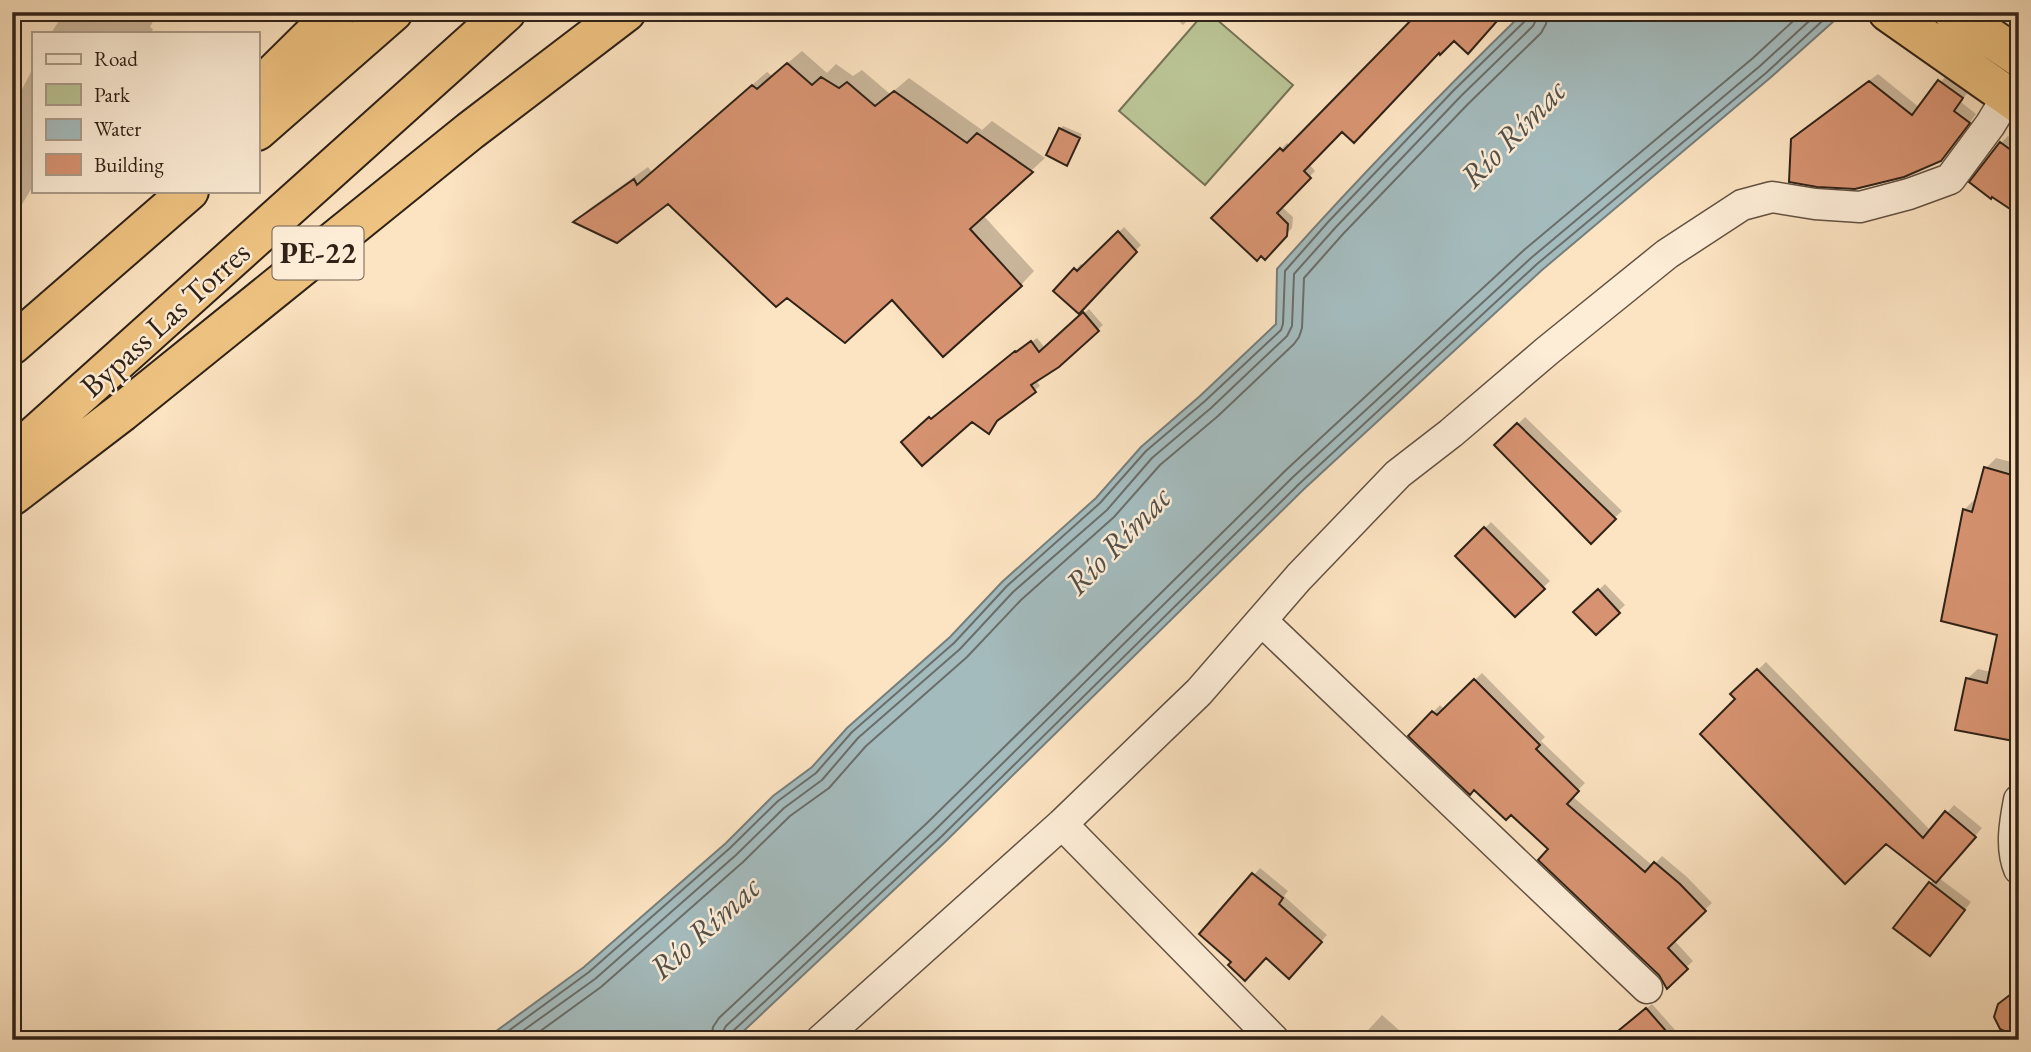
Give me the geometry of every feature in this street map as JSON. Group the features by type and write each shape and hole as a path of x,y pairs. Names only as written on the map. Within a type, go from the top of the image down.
{"highway":[{"path":"259,68 305,12"},
{"path":"259,88 336,12"},
{"path":"259,129 393,12"},
{"name":"Bypass Las Torres","path":"12,456 506,12"},
{"name":"PE-22","path":"12,496 122,412 470,131 626,12"},
{"path":"1953,12 2019,57"},
{"path":"1902,22 2013,101"},
{"path":"12,327 154,192"},
{"path":"12,345 188,192"}],"street":[{"path":"821,1040 1062,824 1199,692 1299,577 1398,474 1667,254 1742,205 1762,199 1772,197 1815,204 1860,207 1909,194 1950,179 1990,125 2013,101"},
{"path":"1262,621 1647,988"},
{"path":"2019,800 2014,826 2016,863 2019,869"},
{"path":"1062,824 1273,1040"}],"green space":[{"path":"1205,12 1293,85 1205,185 1119,111"}],"water":[{"name":"Río Rímac","path":"1524,12 1844,12 1770,78 1542,270 1304,489 945,842 734,1040 484,1040 584,967 726,843 773,796 812,767 847,728 950,637 1002,582 1096,498 1141,447 1276,324 1277,269 1398,138"}],"building":[{"path":"1419,12 1505,12 1468,54 1454,41 1440,55 1439,53 1354,143 1342,132 1304,171 1311,178 1277,213 1288,224 1287,236 1265,260 1261,256 1257,261 1211,218 1280,148 1283,151"},
{"path":"787,63 812,85 821,77 839,88 847,82 875,106 894,91 967,143 977,133 1033,172 970,229 1022,286 943,357 892,300 845,343 787,298 776,307 668,204 617,243 573,222 634,179 637,185 752,85 757,89"},
{"path":"1938,80 1963,98 1954,111 1970,123 1941,161 1904,177 1855,189 1789,182 1791,139 1869,81 1912,115"},
{"path":"1059,128 1080,138 1067,166 1046,155"},
{"path":"2000,142 2019,156 2019,215 1969,182"},
{"path":"1118,231 1137,252 1079,314 1053,291 1074,268 1077,271"},
{"path":"1083,312 1099,331 1059,367 1031,385 1036,392 997,421 989,434 972,422 922,466 901,442 1015,351 1031,341 1039,352"},
{"path":"1517,423 1616,519 1591,544 1494,445"},
{"path":"1984,467 2019,477 2019,742 1955,730 1966,678 1987,683 1997,635 1941,621 1963,509 1972,512"},
{"path":"1484,527 1545,589 1515,617 1455,556"},
{"path":"1598,589 1620,613 1596,635 1573,612"},
{"path":"1757,669 1923,838 1945,811 1976,837 1936,883 1886,844 1845,884 1700,734 1735,699 1730,694"},
{"path":"1474,679 1540,745 1536,749 1579,791 1567,804 1645,872 1654,862 1706,911 1668,948 1688,969 1667,989 1659,975 1538,860 1548,849 1511,815 1506,820 1474,790 1470,795 1408,736 1432,711 1437,715"},
{"path":"1252,873 1283,898 1279,904 1322,942 1289,979 1266,958 1245,981 1228,965 1231,962 1199,934"},
{"path":"1929,882 1965,910 1930,956 1893,928"},
{"path":"2019,988 2019,1038 2000,1029 1994,1017 1998,1004"},
{"path":"1646,1008 1674,1040 1607,1040"}]}
